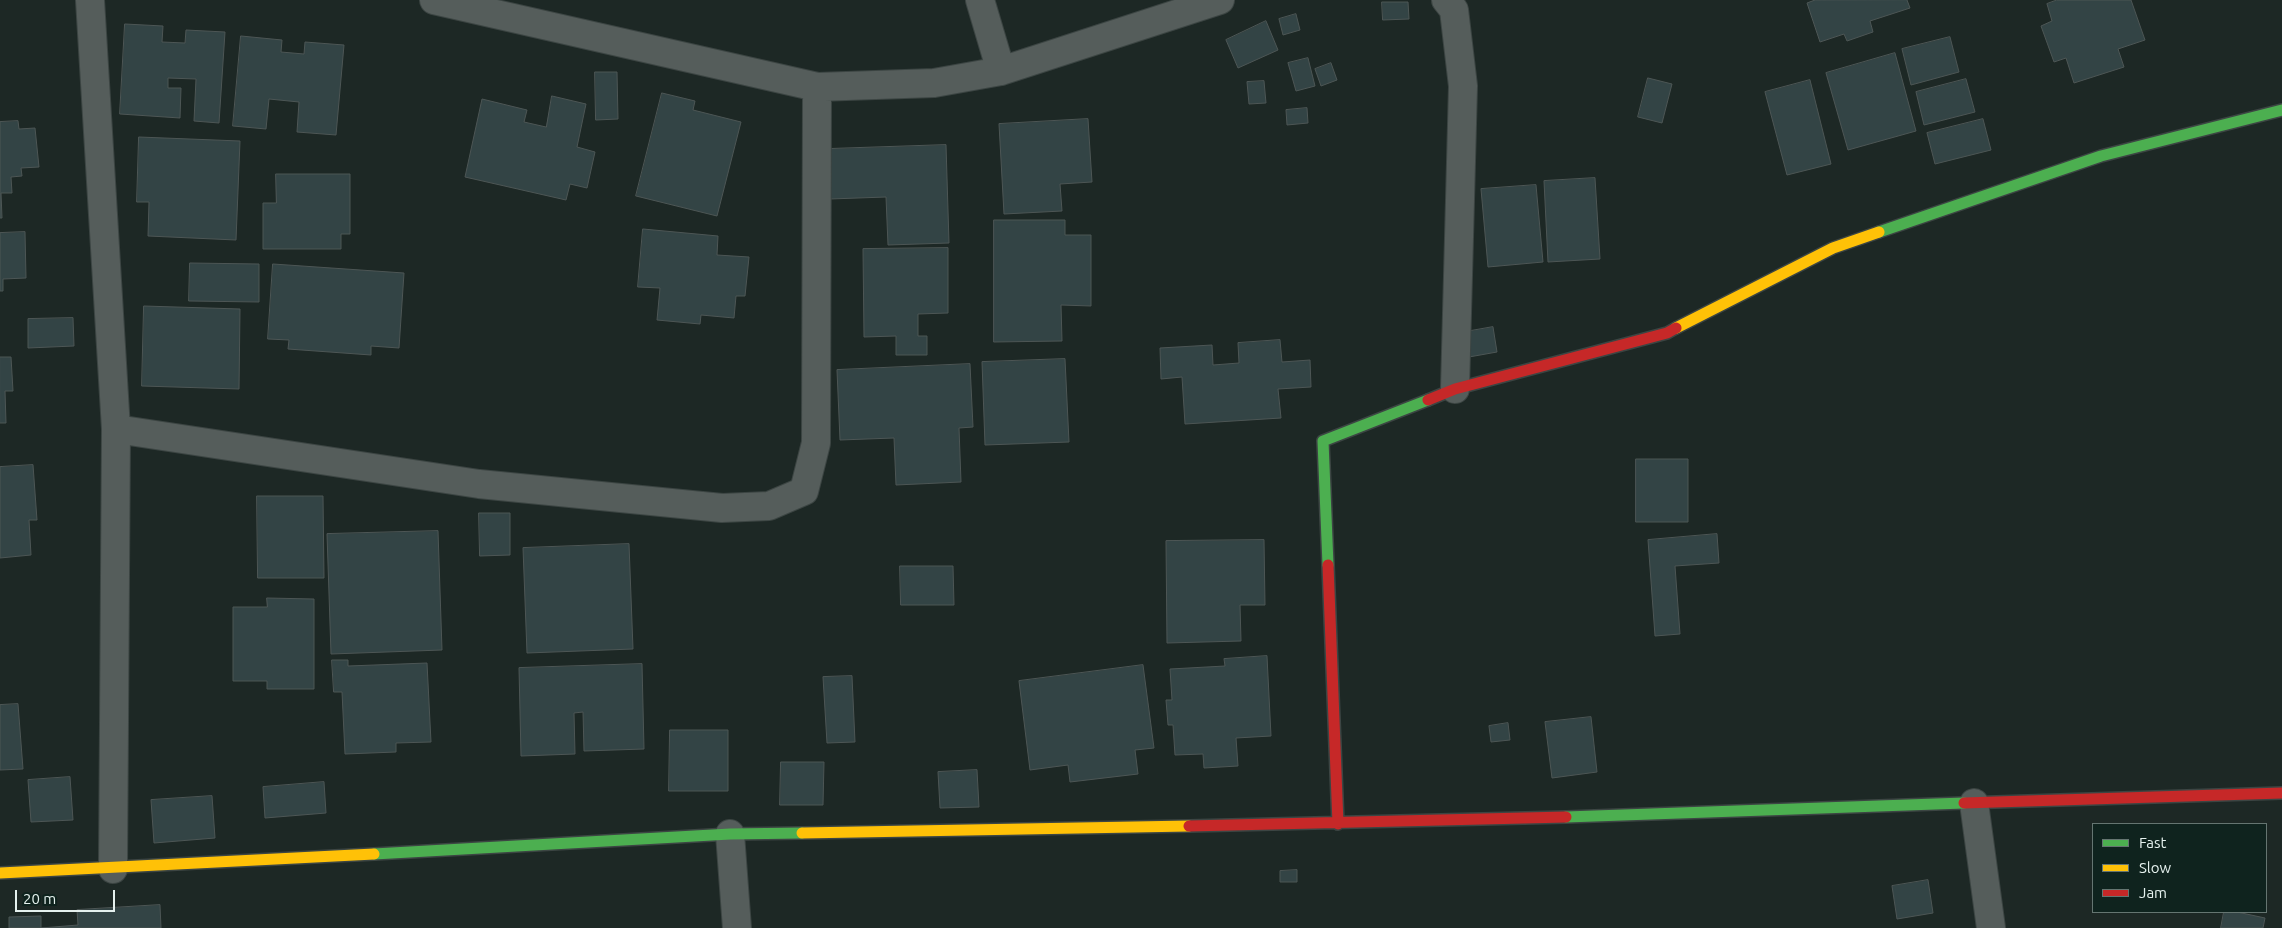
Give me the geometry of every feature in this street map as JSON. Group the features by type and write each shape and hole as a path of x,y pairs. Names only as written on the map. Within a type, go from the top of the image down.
{"street":[{"path":"90,0 116,429 113,868"},
{"path":"434,0 817,87 934,83 1001,71 1220,0"},
{"path":"980,0 1001,71"},
{"path":"1446,0 1454,10 1463,86 1455,389"},
{"path":"116,429 479,484 722,508 768,506 804,491 816,443 817,87"},
{"path":"1338,824 1323,441 1455,389 1667,333 1833,248 2102,156 2282,110"},
{"path":"0,873 730,834 1338,824 2282,793"},
{"path":"1974,803 1991,928"},
{"path":"730,834 737,928"}],"building":[{"path":"1815,0 1907,0 1910,8 1870,21 1873,32 1847,41 1844,34 1820,42 1807,3"},
{"path":"2057,0 2131,0 2145,40 2118,49 2124,67 2074,83 2066,58 2054,62 2041,26 2052,21 2047,4"},
{"path":"1382,2 1408,2 1409,19 1383,20"},
{"path":"1296,14 1300,30 1283,35 1279,19"},
{"path":"1266,21 1278,50 1238,68 1226,40"},
{"path":"125,24 163,26 162,42 185,43 186,30 225,32 219,123 194,121 196,79 168,78 168,88 181,88 180,118 120,114"},
{"path":"241,36 282,40 281,52 304,54 305,42 344,45 336,135 297,132 299,102 269,99 266,129 233,126"},
{"path":"1950,37 1959,72 1911,85 1902,49"},
{"path":"1895,53 1916,131 1848,150 1826,73"},
{"path":"1308,58 1315,86 1296,91 1288,63"},
{"path":"1331,63 1337,80 1321,86 1315,69"},
{"path":"595,72 617,72 618,119 596,120"},
{"path":"1648,78 1672,84 1662,123 1638,117"},
{"path":"1966,79 1975,112 1924,125 1916,92"},
{"path":"1810,80 1831,164 1787,175 1765,92"},
{"path":"1264,81 1266,103 1249,104 1247,82"},
{"path":"662,93 695,101 693,110 741,122 717,216 636,196"},
{"path":"552,96 586,104 577,147 595,152 587,188 570,184 566,200 465,177 482,99 527,110 524,122 546,127"},
{"path":"1307,108 1308,123 1287,125 1286,110"},
{"path":"1088,119 1092,182 1060,184 1062,211 1004,214 999,124"},
{"path":"1983,119 1991,150 1935,164 1927,133"},
{"path":"18,121 19,129 35,128 39,167 21,168 22,176 11,177 12,193 1,193 2,218 0,218 0,122"},
{"path":"139,137 240,141 236,240 148,236 149,202 137,202"},
{"path":"946,145 949,243 888,245 886,197 830,199 828,149"},
{"path":"276,174 350,174 350,234 341,234 341,249 263,249 263,203 276,203"},
{"path":"1595,178 1600,259 1548,262 1544,181"},
{"path":"1536,185 1543,262 1488,267 1481,189"},
{"path":"994,220 1065,220 1065,235 1091,235 1091,306 1061,305 1062,341 994,342"},
{"path":"643,229 718,236 717,255 749,257 745,296 736,296 734,318 701,315 700,324 657,320 660,288 638,287"},
{"path":"25,232 26,278 3,279 3,291 0,291 0,233"},
{"path":"948,248 948,313 918,314 918,336 927,336 927,355 896,355 896,336 864,337 863,249"},
{"path":"190,263 259,264 259,302 189,301"},
{"path":"273,264 404,273 399,348 371,346 371,355 288,349 289,340 268,339"},
{"path":"144,306 240,309 239,389 142,386"},
{"path":"73,318 74,346 28,348 28,319"},
{"path":"1493,327 1497,352 1469,357 1465,332"},
{"path":"1280,340 1282,362 1310,360 1311,387 1278,389 1281,418 1185,424 1182,377 1161,379 1160,348 1212,345 1213,365 1239,363 1238,343"},
{"path":"0,357 11,357 13,391 5,391 6,423 0,423"},
{"path":"1065,359 1069,442 985,445 982,362"},
{"path":"970,364 973,427 959,428 961,482 896,485 894,438 840,440 837,370"},
{"path":"1636,459 1688,459 1688,522 1636,522"},
{"path":"33,465 37,520 29,520 31,555 0,558 0,467"},
{"path":"257,496 323,496 324,578 258,578"},
{"path":"479,513 510,513 510,555 480,556"},
{"path":"438,531 442,650 331,654 327,534"},
{"path":"1717,534 1719,563 1675,566 1680,634 1655,636 1648,540"},
{"path":"1264,540 1265,605 1240,605 1241,641 1167,643 1166,541"},
{"path":"629,544 633,649 527,653 523,548"},
{"path":"900,566 953,566 954,605 901,605"},
{"path":"267,598 314,599 314,689 267,689 267,681 233,681 233,607 267,607"},
{"path":"1267,656 1271,736 1236,738 1238,766 1204,768 1203,754 1175,755 1173,725 1168,725 1166,700 1172,700 1170,669 1225,666 1224,659"},
{"path":"332,660 348,660 348,666 427,663 431,742 396,743 396,752 345,754 342,692 334,692"},
{"path":"642,664 644,749 584,751 583,712 574,713 575,754 521,756 519,668"},
{"path":"1143,665 1154,748 1135,750 1138,774 1070,782 1068,765 1030,770 1019,681"},
{"path":"852,676 855,742 827,743 823,677"},
{"path":"18,704 23,769 0,770 0,705"},
{"path":"1591,717 1597,772 1552,778 1545,722"},
{"path":"1508,723 1510,740 1491,742 1489,726"},
{"path":"670,730 728,730 728,791 669,791"},
{"path":"781,762 824,762 823,805 780,805"},
{"path":"977,770 979,807 940,808 938,772"},
{"path":"70,777 73,820 31,822 28,780"},
{"path":"324,782 326,813 265,818 263,787"},
{"path":"212,796 215,838 154,843 151,800"},
{"path":"1297,870 1297,882 1280,882 1280,871"},
{"path":"1928,880 1933,913 1897,919 1892,886"},
{"path":"160,905 161,928 41,928 78,925 77,910"},
{"path":"2224,913 2242,913 2265,918 2263,928 2221,928"},
{"path":"41,916 41,928 9,928 9,917"}],"traffic: fast":[{"path":"1879,232 2101,156 2282,110"},
{"path":"1328,565 1323,441 1428,400"},
{"path":"1566,817 1964,803"},
{"path":"374,854 730,834 802,833"}],"traffic: slow":[{"path":"1676,328 1833,248 1879,232"},
{"path":"802,833 1189,826"},
{"path":"0,873 374,854"}],"traffic: jam":[{"path":"1428,400 1455,389 1667,333 1676,328"},
{"path":"1328,565 1338,824"},
{"path":"1964,803 2282,793"},
{"path":"1189,826 1566,817"}]}
